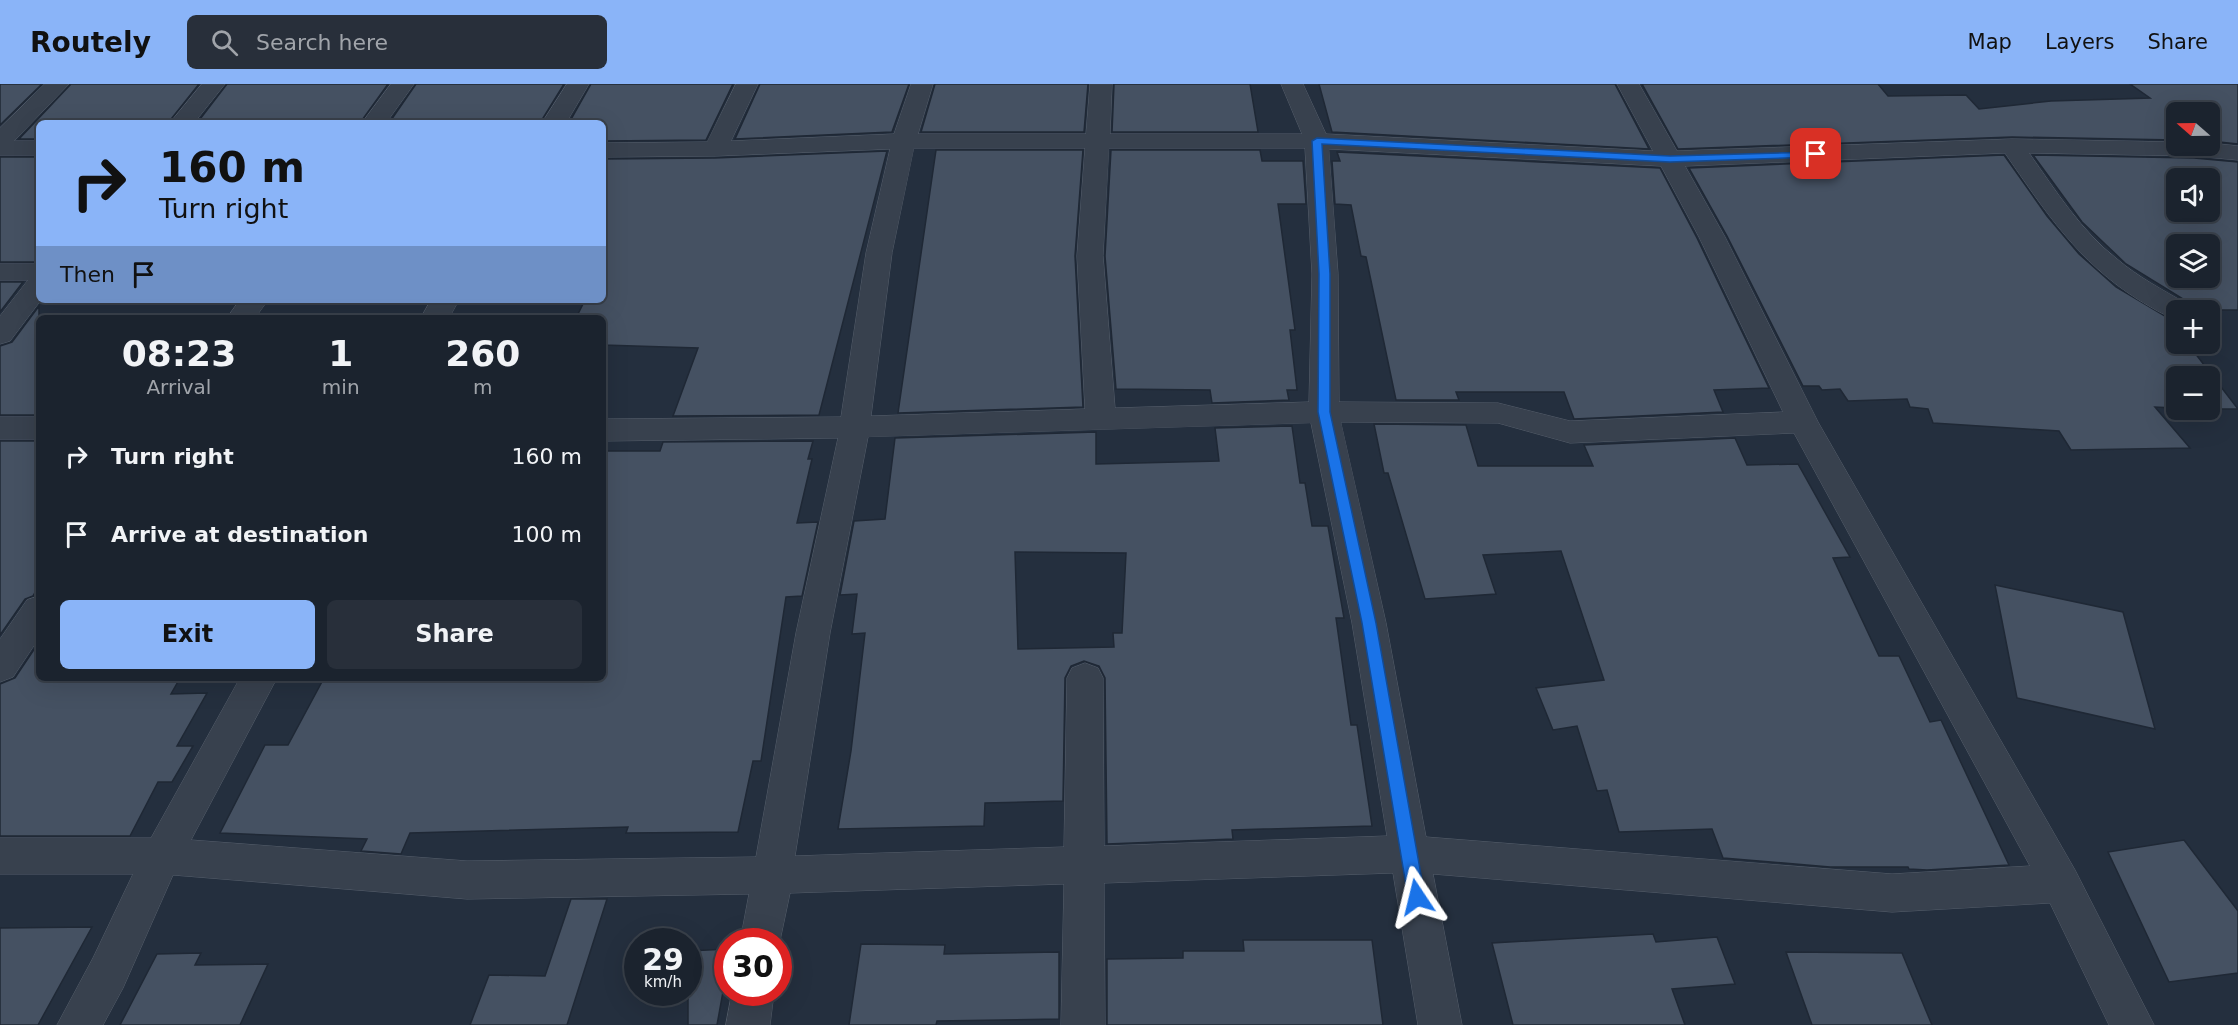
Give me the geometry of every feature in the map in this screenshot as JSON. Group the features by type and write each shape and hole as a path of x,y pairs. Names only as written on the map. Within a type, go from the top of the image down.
{"street":[{"path":"0,141 58,84"},
{"path":"184,120 214,84"},
{"path":"376,120 403,84"},
{"path":"556,120 579,84"},
{"path":"716,149 747,84"},
{"path":"763,928 813,633 855,427 879,254 904,141 922,84"},
{"path":"1101,84 1090,256 1101,419"},
{"path":"1292,84 1317,141 1325,274 1324,412 1369,623 1440,1025"},
{"path":"1628,84 1712,237 1803,422 2061,883 2132,1025"},
{"path":"606,150 716,149 904,141 1317,141 1670,159 2012,146 2194,149 2238,153"},
{"path":"2012,146 2066,223 2098,257 2135,285 2166,303"},
{"path":"0,148 36,148"},
{"path":"0,272 36,272"},
{"path":"0,336 36,288"},
{"path":"606,430 855,427 1324,412 1498,413 1570,432 1803,422"},
{"path":"0,428 36,428"},
{"path":"0,667 28,618"},
{"path":"1083,1025 1084,678"},
{"path":"79,1025 108,973 162,856 256,681"},
{"path":"0,856 162,856 467,880 772,875 1409,854 1892,893 2061,883"},
{"path":"748,1025 751,1006"}],"building":[{"path":"0,84 42,84 0,125"},
{"path":"71,84 199,84 170,120 37,120"},
{"path":"227,84 388,84 362,120 199,120"},
{"path":"416,84 564,84 542,120 391,120"},
{"path":"591,84 733,84 706,140 606,141 606,120 571,120"},
{"path":"760,84 909,84 892,132 735,139"},
{"path":"935,84 1088,84 1084,132 921,132"},
{"path":"1114,84 1250,84 1258,132 1112,132"},
{"path":"1319,84 1615,84 1649,149 1332,132"},
{"path":"1642,84 1878,84 1888,96 1966,95 1979,109 2051,101 2150,98 2130,84 2238,84 2238,144 2220,142 2220,102 2166,102 2166,140 2012,137 1678,149"},
{"path":"36,121 36,139 19,139"},
{"path":"936,150 1083,150 1075,256 1083,407 898,413"},
{"path":"1111,150 1260,150 1262,161 1303,161 1306,204 1278,204 1295,330 1290,330 1297,390 1287,390 1289,400 1212,403 1210,390 1116,389 1105,256"},
{"path":"887,151 819,415 673,416 698,348 606,345 606,315 578,315 584,303 606,303 606,159 715,158"},
{"path":"1337,152 1660,168 1697,238 1769,388 1714,390 1723,412 1574,419 1564,392 1456,392 1459,400 1396,400 1366,257 1361,256 1351,205 1335,204 1332,161 1340,161"},
{"path":"2004,155 2047,216 2079,254 2116,287 2166,317 2166,354 2196,354 2205,366 2166,366 2166,408 2155,407 2190,448 2071,450 2059,431 1933,423 1928,409 1910,407 1907,399 1848,401 1840,389 1822,390 1819,386 1803,386 1727,236 1689,168"},
{"path":"2033,155 2194,158 2238,162 2238,310 2220,310 2220,300 2185,300 2126,264 2082,222"},
{"path":"0,157 36,157 36,262 0,262"},
{"path":"0,282 23,282 0,312"},
{"path":"39,306 39,315 36,315 36,415 0,415 0,346 12,342"},
{"path":"2220,386 2238,409 2220,409"},
{"path":"1374,424 1466,425 1478,466 1593,466 1584,445 1735,438 1747,465 1798,464 1850,557 1833,558 1879,656 1899,656 1930,722 1941,720 2009,865 1927,870 1909,869 1908,867 1830,867 1723,858 1712,829 1619,832 1607,790 1597,791 1577,726 1553,730 1536,688 1604,680 1561,551 1483,555 1496,594 1425,599 1388,473 1384,473"},
{"path":"1292,426 1300,483 1305,483 1312,526 1328,526 1344,618 1336,618 1351,725 1357,725 1372,826 1232,830 1233,839 1107,844 1105,678 1099,666 1084,661 1071,666 1065,678 1063,801 985,803 984,826 838,829 851,751 865,633 852,634 857,594 840,595 854,521 885,519 895,438 1096,432 1096,464 1219,461 1215,428","holes":["1015,552 1126,553 1122,633 1113,633 1114,647 1018,649"]},
{"path":"0,441 36,441 36,591 33,596 25,599 0,635"},
{"path":"813,441 808,459 812,459 797,523 818,522 802,596 786,597 761,761 753,761 738,832 626,833 628,827 410,833 401,854 361,851 367,839 220,833 265,745 288,745 322,681 606,681 606,451 660,451 663,442"},
{"path":"1995,585 2123,612 2155,729 2017,698"},
{"path":"36,646 36,681 178,681 171,694 207,693 177,746 193,746 172,782 158,782 130,836 0,836 0,684 15,678"},
{"path":"2184,840 2238,911 2238,973 2169,982 2108,852"},
{"path":"571,899 607,899 567,1025 470,1025 489,975 545,976"},
{"path":"92,927 38,1025 0,1025 0,928"},
{"path":"1653,934 1656,942 1717,937 1735,984 1672,989 1685,1025 1513,1025 1492,943"},
{"path":"1243,940 1372,940 1383,1025 1107,1025 1107,959 1183,958 1183,951 1244,951"},
{"path":"861,944 945,945 944,954 1059,952 1059,1019 937,1021 936,1025 849,1025"},
{"path":"702,950 714,950 714,1006 720,1006 717,1025 688,1025 688,1006 702,1006"},
{"path":"1786,952 1902,953 1932,1025 1812,1025"},
{"path":"201,953 195,965 268,964 240,1025 120,1025 157,954"}],"route":[{"path":"1417,897 1369,623 1324,412 1325,274 1317,141 1670,159 1816,154"}]}
